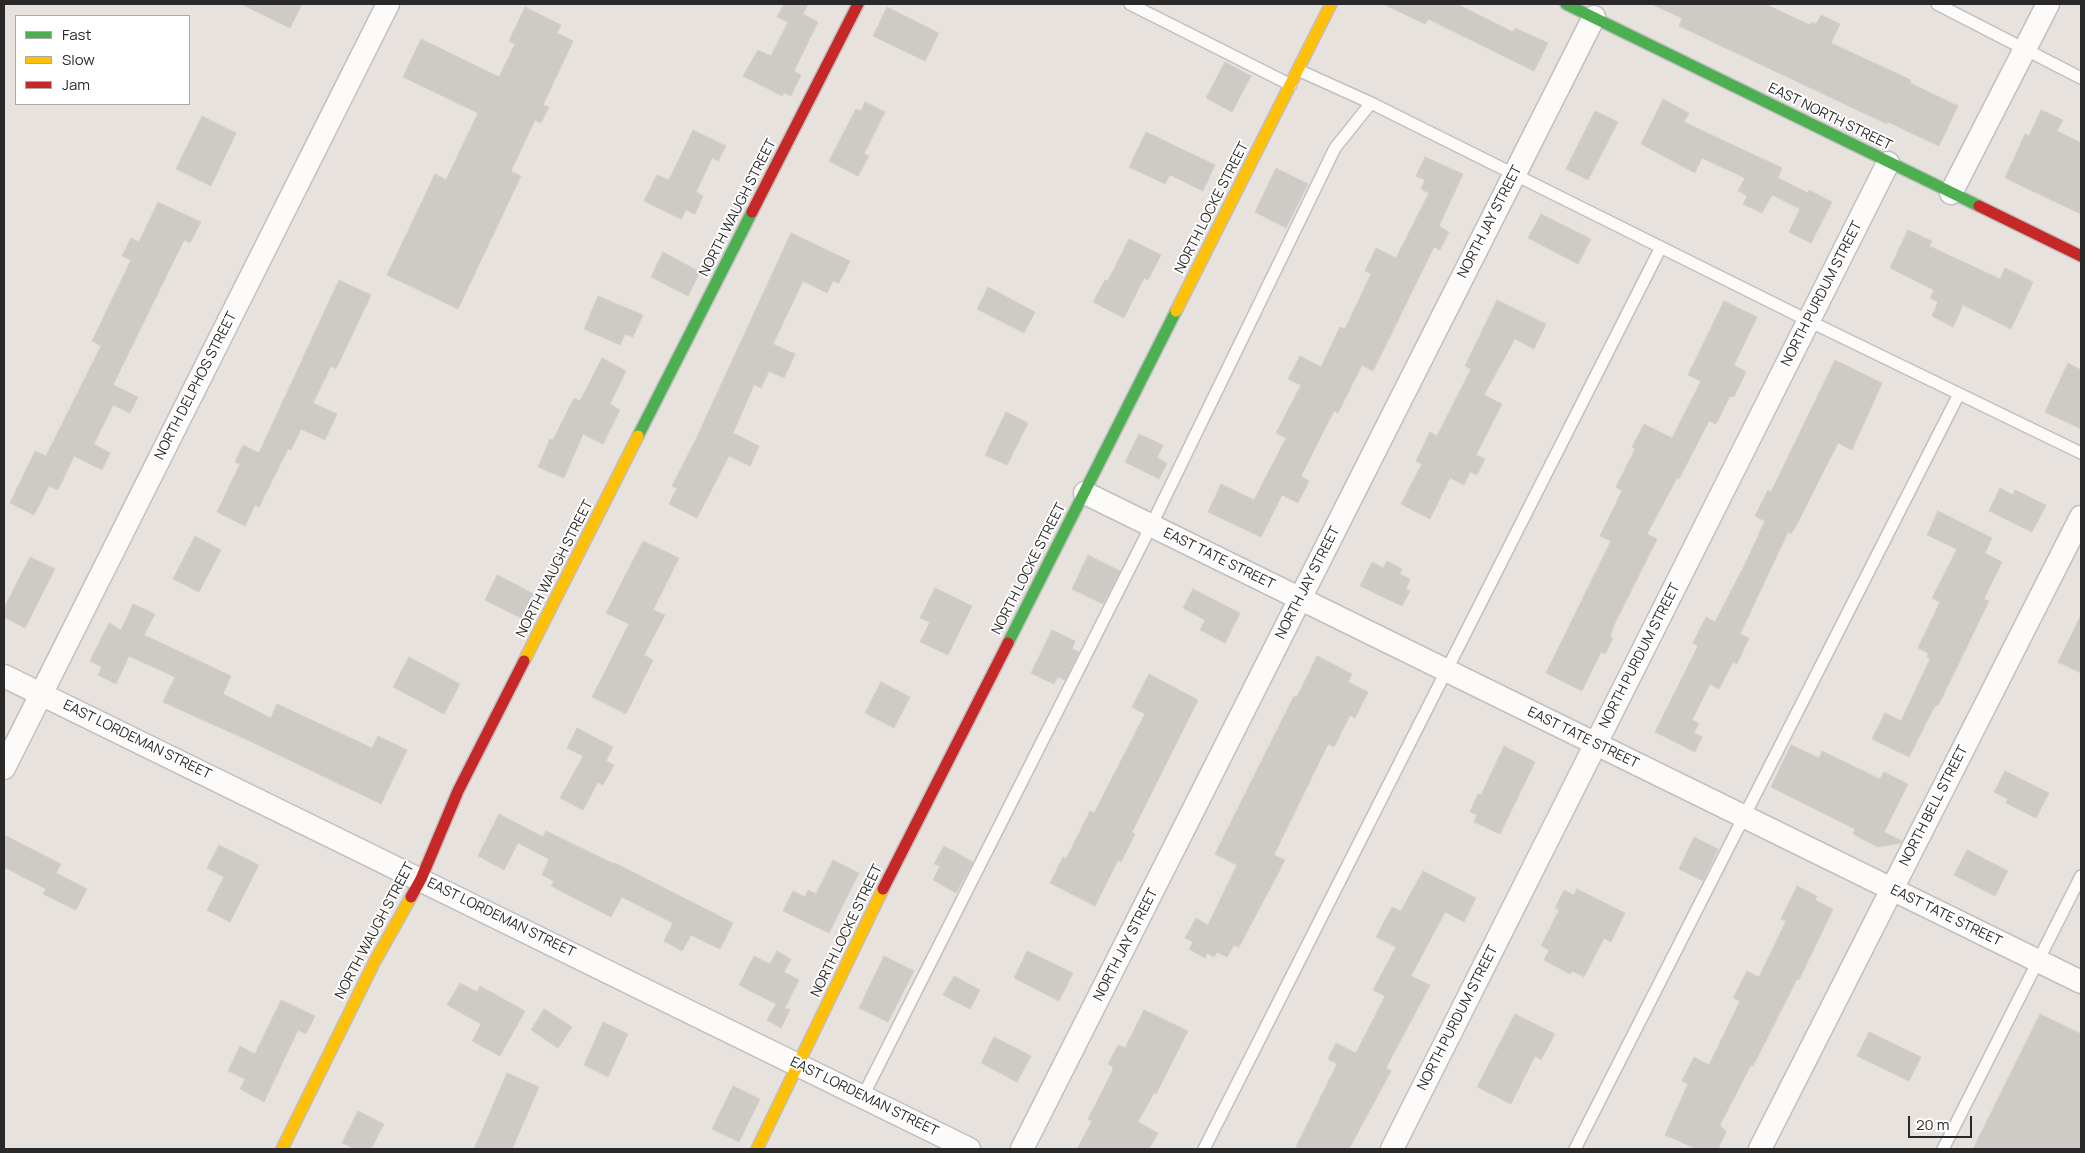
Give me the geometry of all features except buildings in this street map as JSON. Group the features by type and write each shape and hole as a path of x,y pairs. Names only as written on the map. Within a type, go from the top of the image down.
{"street":[{"name":"NORTH DELPHOS STREET","path":"4,768 388,4"},
{"name":"NORTH WAUGH STREET","path":"282,1149 375,961 422,879 458,791 858,4"},
{"name":"NORTH LOCKE STREET","path":"757,1149 799,1066 863,929 1331,4"},
{"name":"EAST NORTH STREET","path":"1566,4 2081,256"},
{"path":"1951,193 2048,4"},
{"name":"NORTH JAY STREET","path":"1022,1149 1594,17"},
{"name":"NORTH PURDUM STREET","path":"1392,1149 1888,163"},
{"name":"EAST TATE STREET","path":"1084,493 2081,982"},
{"name":"NORTH BELL STREET","path":"1760,1149 2081,517"},
{"name":"EAST LORDEMAN STREET","path":"4,676 422,879 969,1149"}],"lane":[{"path":"1130,4 1291,85"},
{"path":"1937,4 2026,48 2081,78"},
{"path":"1298,70 1371,103 1809,321 2081,453"},
{"path":"863,1096 1151,526 1335,148 1371,103"},
{"path":"1204,1149 1661,247"},
{"path":"1575,1149 1959,394"},
{"path":"1943,1149 2081,876"}],"traffic: fast":[{"path":"1566,4 1979,206"},
{"path":"638,436 752,212"},
{"path":"1008,643 1176,311"}],"traffic: slow":[{"path":"1176,311 1331,4"},
{"path":"524,661 638,436"},
{"path":"757,1149 883,889"},
{"path":"282,1149 375,961 411,897"}],"traffic: jam":[{"path":"752,212 858,4"},
{"path":"1979,206 2081,256"},
{"path":"883,889 1008,643"},
{"path":"411,897 421,879 458,791 524,661"}]}
